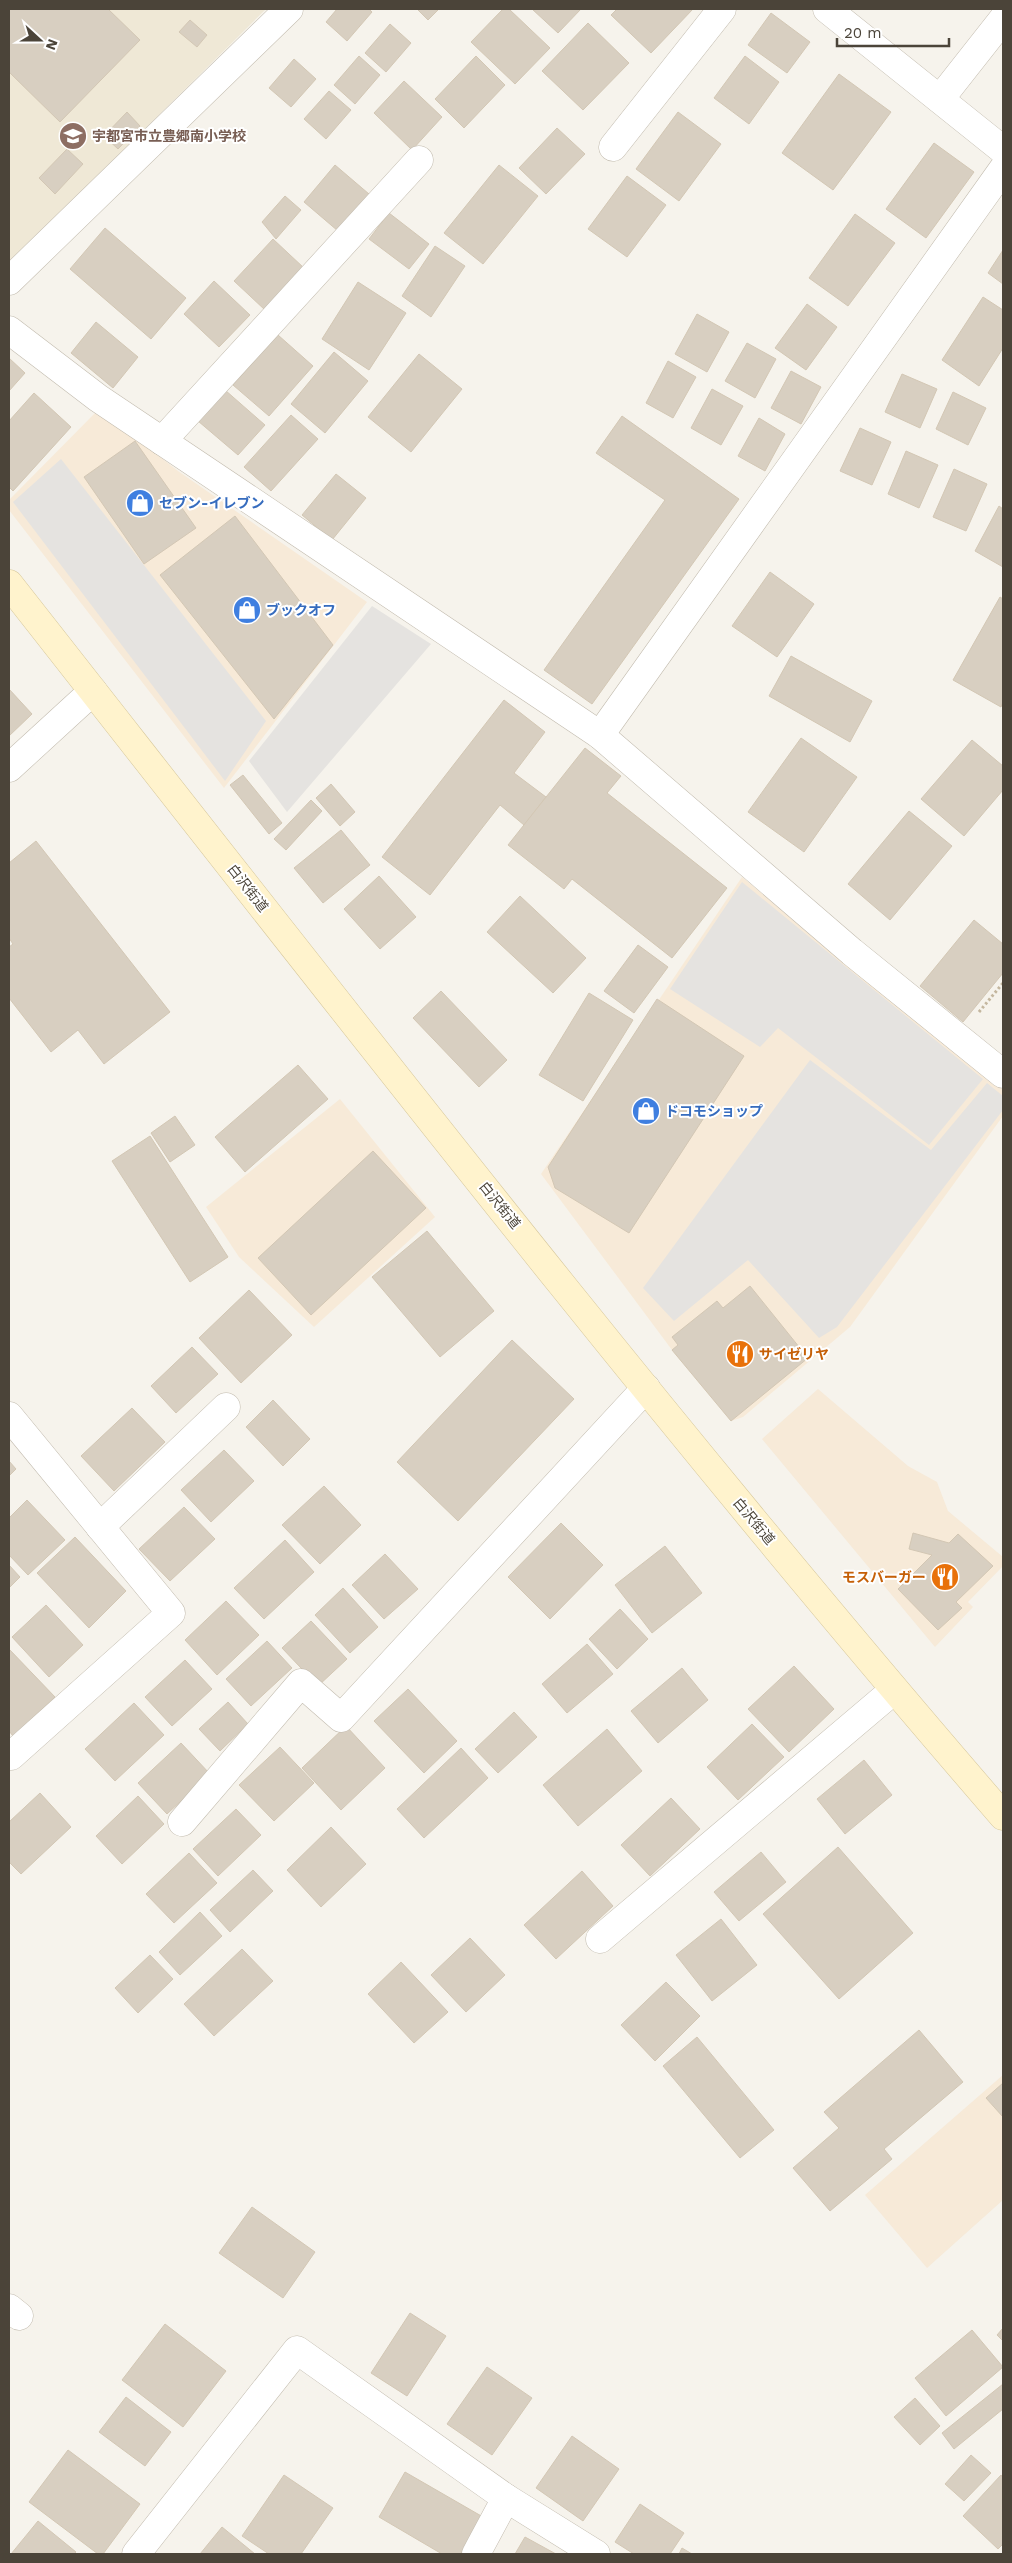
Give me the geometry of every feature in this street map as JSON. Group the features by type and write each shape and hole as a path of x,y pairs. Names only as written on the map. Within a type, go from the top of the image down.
{"main road":[{"name":"白沢街道","path":"9,584 646,1388 894,1690 1003,1816"}],"street":[{"path":"9,281 289,9"},
{"path":"613,147 722,9"},
{"path":"827,9 1003,150"},
{"path":"940,99 1003,20"},
{"path":"162,441 419,160"},
{"path":"600,735 1003,169"},
{"path":"9,330 98,398 600,735 852,952 1003,1074"},
{"path":"9,768 93,691"},
{"path":"182,1822 301,1683 341,1718 646,1388"},
{"path":"100,1527 226,1406"},
{"path":"9,1416 171,1613 11,1756 9,1753"},
{"path":"600,1940 894,1690"},
{"path":"136,2554 297,2350 506,2498 596,2554"},
{"path":"476,2554 506,2498"}],"shaded area":[{"name":"宇都宮市立豊郷南小学校","path":"9,9 266,9 9,263"},
{"path":"99,409 178,471 367,602 224,788 9,510 9,500"},
{"path":"61,459 266,721 225,781 13,502"},
{"path":"372,606 431,644 287,812 249,761"},
{"path":"742,877 1003,1090 1003,1116 850,1327 743,1417 731,1421 672,1350 541,1174"},
{"path":"742,882 983,1079 929,1145 778,1028 760,1047 670,989"},
{"path":"810,1060 931,1150 987,1083 1003,1096 1003,1110 837,1327 819,1338 748,1260 674,1321 643,1288"},
{"path":"340,1099 435,1217 314,1327 239,1257 206,1207"},
{"path":"818,1389 908,1466 937,1482 948,1511 1003,1557 1003,1566 968,1602 973,1607 935,1647 762,1439"},
{"path":"1003,2075 1003,2200 927,2268 865,2195"}],"building":[{"path":"9,9 108,9 140,40 60,122 9,72"},
{"path":"337,9 369,9 372,12 347,41 326,22"},
{"path":"417,9 439,9 428,20"},
{"path":"503,9 509,9 550,48 515,84 471,42"},
{"path":"532,9 581,9 558,33"},
{"path":"617,9 693,9 651,53 611,15"},
{"path":"771,13 810,42 787,73 748,45"},
{"path":"190,20 207,35 197,47 179,32"},
{"path":"588,23 629,63 583,110 542,71"},
{"path":"390,24 411,43 386,72 365,53"},
{"path":"359,56 380,75 355,104 334,85"},
{"path":"476,56 505,85 464,128 435,99"},
{"path":"745,56 779,82 749,124 714,98"},
{"path":"294,59 316,79 291,107 269,88"},
{"path":"839,74 891,112 833,190 782,153"},
{"path":"404,81 442,117 412,150 374,113"},
{"path":"329,91 351,110 326,139 304,119"},
{"path":"127,112 140,126 118,149 104,136"},
{"path":"678,112 721,144 679,201 636,169"},
{"path":"557,128 585,154 546,194 519,168"},
{"path":"934,143 974,172 926,238 886,209"},
{"path":"67,149 83,164 55,194 39,178"},
{"path":"335,165 369,194 338,231 304,202"},
{"path":"499,165 538,196 483,264 444,233"},
{"path":"627,176 666,205 627,257 588,229"},
{"path":"285,196 301,210 276,239 262,222"},
{"path":"389,213 429,244 409,269 369,239"},
{"path":"855,214 895,243 848,306 809,278"},
{"path":"105,228 186,298 151,339 70,269"},
{"path":"273,239 304,268 265,310 234,281"},
{"path":"435,246 465,266 431,317 402,296"},
{"path":"1003,250 1003,284 988,273"},
{"path":"214,281 250,315 219,347 184,314"},
{"path":"358,282 406,313 369,370 322,339"},
{"path":"983,297 1003,310 1003,348 979,386 942,360"},
{"path":"807,304 837,327 806,370 775,348"},
{"path":"697,314 729,332 707,372 675,354"},
{"path":"96,322 138,357 113,388 71,353"},
{"path":"278,335 313,366 269,416 233,385"},
{"path":"747,343 776,359 755,398 725,381"},
{"path":"334,352 368,381 325,433 291,404"},
{"path":"419,354 462,389 411,452 368,417"},
{"path":"9,358 25,373 9,391"},
{"path":"668,361 696,377 673,418 646,403"},
{"path":"791,371 821,387 801,424 771,408"},
{"path":"902,374 937,389 920,428 885,412"},
{"path":"712,389 743,406 721,445 691,428"},
{"path":"225,390 265,425 238,455 198,421"},
{"path":"953,392 986,408 968,445 936,429"},
{"path":"34,393 71,427 13,491 9,487 9,421"},
{"path":"291,415 318,439 271,491 244,467"},
{"path":"622,416 739,499 592,704 544,670 665,500 596,453"},
{"path":"759,418 785,434 765,471 738,456"},
{"path":"860,428 891,442 872,485 840,471"},
{"name":"セブン-イレブン","path":"135,441 196,528 144,564 84,477"},
{"path":"906,451 938,465 919,508 888,494"},
{"path":"954,469 987,484 966,531 933,517"},
{"path":"336,474 366,498 332,540 302,515"},
{"path":"999,506 1003,509 1003,567 975,551"},
{"name":"ブックオフ","path":"235,516 333,645 274,719 160,575"},
{"path":"770,572 814,604 777,657 732,626"},
{"path":"1000,597 1003,599 1003,702 1001,707 953,680"},
{"path":"791,656 872,701 850,742 769,696"},
{"path":"9,689 32,714 9,736"},
{"path":"504,700 545,732 514,773 546,797 524,825 500,805 430,895 382,857"},
{"path":"801,738 857,777 804,852 748,812"},
{"path":"972,740 1003,766 1003,790 964,836 921,799"},
{"path":"585,748 621,776 607,793 727,888 672,958 572,879 564,889 508,845"},
{"path":"243,775 282,823 269,834 230,785"},
{"path":"331,784 355,812 340,826 316,798"},
{"path":"311,800 322,811 286,850 274,839"},
{"path":"909,811 952,846 890,920 848,884"},
{"path":"341,830 370,865 323,903 294,868"},
{"path":"36,841 170,1012 104,1064 78,1030 51,1052 9,998 9,947 13,944 9,938 9,863"},
{"path":"379,876 416,917 380,949 344,909"},
{"path":"520,896 586,958 553,993 487,932"},
{"path":"974,920 1003,944 1003,973 963,1022 920,986"},
{"path":"638,945 668,967 634,1013 604,991"},
{"path":"441,991 507,1060 479,1087 413,1018"},
{"path":"589,993 633,1020 583,1101 539,1075"},
{"name":"ドコモショップ","path":"657,999 744,1056 629,1233 555,1188 548,1167"},
{"path":"298,1065 328,1099 245,1172 215,1137"},
{"path":"175,1116 195,1145 170,1162 151,1133"},
{"path":"150,1136 228,1257 190,1282 112,1161"},
{"path":"373,1151 426,1208 311,1315 258,1258"},
{"path":"427,1231 494,1311 440,1357 372,1277"},
{"name":"サイゼリヤ","path":"750,1286 808,1358 731,1421 672,1350 678,1345 672,1337 717,1301 723,1308"},
{"path":"249,1290 292,1335 241,1383 199,1338"},
{"path":"512,1340 574,1399 458,1521 397,1462"},
{"path":"192,1347 218,1374 176,1413 151,1386"},
{"path":"273,1400 310,1439 283,1466 246,1427"},
{"path":"132,1408 165,1442 114,1491 81,1456"},
{"path":"224,1450 254,1481 211,1522 181,1490"},
{"path":"9,1461 16,1469 9,1476"},
{"path":"324,1486 361,1525 320,1564 282,1525"},
{"path":"27,1500 65,1540 28,1575 9,1555 9,1518"},
{"path":"184,1507 215,1539 170,1581 139,1549"},
{"path":"561,1523 603,1565 550,1619 508,1577"},
{"name":"モスバーガー","path":"913,1533 949,1543 958,1534 993,1566 956,1602 962,1608 938,1630 898,1589 932,1555 909,1549"},
{"path":"75,1537 126,1591 89,1628 37,1573"},
{"path":"285,1540 314,1572 264,1619 234,1588"},
{"path":"665,1546 702,1593 652,1633 615,1585"},
{"path":"385,1554 418,1589 384,1619 352,1585"},
{"path":"9,1565 20,1577 9,1588"},
{"path":"343,1588 378,1627 350,1653 315,1615"},
{"path":"226,1601 259,1635 217,1675 185,1640"},
{"path":"46,1605 83,1645 49,1677 12,1637"},
{"path":"620,1609 648,1639 617,1669 589,1639"},
{"path":"311,1621 347,1659 318,1686 282,1648"},
{"path":"267,1641 292,1668 251,1706 226,1679"},
{"path":"587,1644 613,1674 567,1713 542,1684"},
{"path":"9,1649 55,1697 13,1736 9,1731"},
{"path":"185,1660 212,1689 172,1726 145,1697"},
{"path":"794,1666 834,1709 789,1752 748,1709"},
{"path":"682,1668 708,1700 658,1743 631,1711"},
{"path":"408,1689 457,1741 424,1773 374,1721"},
{"path":"228,1702 248,1724 220,1751 199,1729"},
{"path":"134,1703 164,1735 115,1781 85,1749"},
{"path":"514,1712 537,1737 498,1773 475,1749"},
{"path":"752,1724 784,1757 738,1800 707,1767"},
{"path":"346,1726 385,1768 341,1810 302,1768"},
{"path":"607,1729 642,1771 578,1826 543,1785"},
{"path":"181,1743 210,1774 167,1814 138,1783"},
{"path":"280,1747 314,1783 274,1821 239,1785"},
{"path":"461,1748 488,1778 424,1838 397,1809"},
{"path":"864,1760 892,1795 845,1834 817,1799"},
{"path":"40,1793 71,1827 21,1874 9,1862 9,1822"},
{"path":"138,1796 164,1824 122,1864 96,1836"},
{"path":"671,1798 700,1829 650,1876 621,1845"},
{"path":"236,1809 261,1835 218,1876 193,1849"},
{"path":"331,1827 366,1864 321,1907 287,1870"},
{"path":"838,1847 913,1933 839,1999 763,1914"},
{"path":"761,1852 786,1882 739,1921 714,1892"},
{"path":"189,1853 217,1883 174,1923 146,1894"},
{"path":"253,1870 273,1891 230,1932 210,1910"},
{"path":"582,1871 613,1906 556,1959 524,1925"},
{"path":"200,1912 222,1936 180,1975 159,1952"},
{"path":"721,1919 757,1965 712,2001 676,1955"},
{"path":"470,1938 505,1975 466,2012 431,1975"},
{"path":"242,1949 273,1981 214,2036 184,2004"},
{"path":"150,1955 173,1979 138,2013 115,1988"},
{"path":"401,1962 448,2012 414,2043 368,1994"},
{"path":"666,1982 700,2016 655,2061 621,2025"},
{"path":"919,2030 963,2082 884,2149 892,2159 830,2211 793,2168 839,2128 824,2112"},
{"path":"697,2037 774,2130 740,2158 663,2066"},
{"path":"1003,2083 1003,2117 986,2098"},
{"path":"252,2207 315,2252 283,2298 219,2253"},
{"path":"410,2313 446,2336 407,2396 371,2373"},
{"path":"165,2324 226,2371 183,2427 122,2380"},
{"path":"1003,2328 1003,2341 997,2335"},
{"path":"972,2330 1003,2367 946,2416 915,2378"},
{"path":"487,2367 532,2398 492,2455 447,2424"},
{"path":"1003,2384 1003,2409 954,2449 942,2433"},
{"path":"126,2397 171,2432 145,2466 99,2432"},
{"path":"915,2398 940,2426 920,2445 894,2417"},
{"path":"572,2436 619,2469 583,2521 536,2488"},
{"path":"68,2450 140,2504 103,2554 98,2554 29,2502"},
{"path":"971,2455 991,2473 964,2501 945,2484"},
{"path":"405,2472 483,2517 461,2554 442,2554 379,2517"},
{"path":"284,2475 333,2508 301,2554 269,2554 242,2536"},
{"path":"1001,2475 1003,2478 1003,2544 998,2549 963,2516"},
{"path":"640,2504 684,2533 670,2554 634,2554 615,2542"},
{"path":"38,2521 76,2552 74,2554 11,2554"},
{"path":"222,2527 255,2554 200,2554"},
{"path":"525,2537 556,2554 515,2554"},
{"path":"682,2548 692,2554 679,2554"}],"place":[{"name":"宇都宮市立豊郷南小学校","path":"73,136"},
{"name":"セブン-イレブン","path":"140,503"},
{"name":"ブックオフ","path":"247,610"},
{"name":"ドコモショップ","path":"646,1111"},
{"name":"サイゼリヤ","path":"740,1354"},
{"name":"モスバーガー","path":"945,1577"}]}
